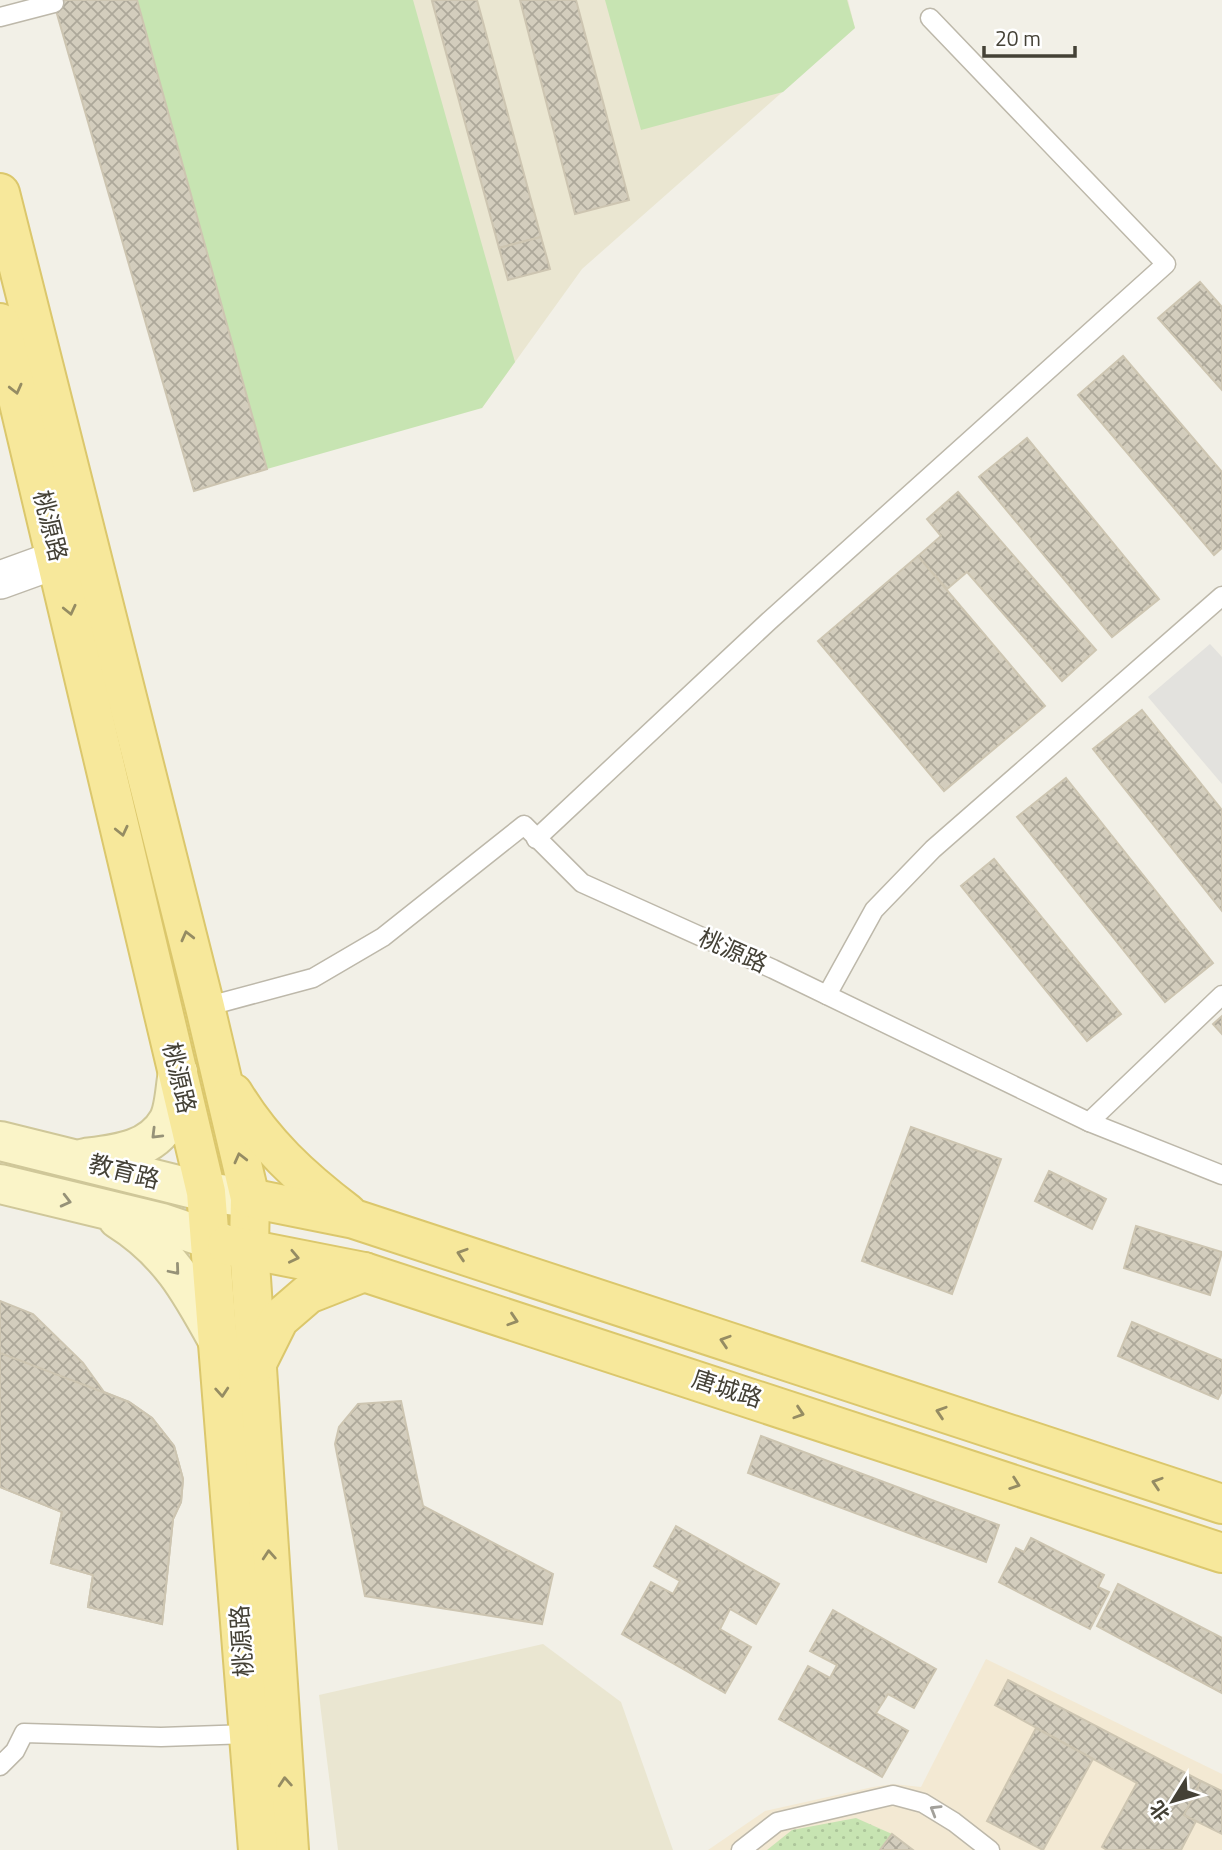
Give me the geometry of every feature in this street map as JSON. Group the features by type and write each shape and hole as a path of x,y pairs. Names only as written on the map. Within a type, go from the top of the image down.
{"main road":[{"name":"桃源路","path":"0,192 205,1007 250,1198 229,1244 218,1341 258,1850"},
{"name":"桃源路","path":"0,323 206,1192 229,1244 257,1363 289,1850"},
{"path":"219,1069 253,1127 300,1178 354,1219"},
{"path":"75,1160 121,1153 151,1142 169,1120 178,1072"},
{"name":"教育路","path":"0,1142 206,1192 250,1198"},
{"name":"教育路","path":"0,1184 229,1244"},
{"name":"唐城路","path":"250,1198 354,1219 1222,1504"},
{"path":"105,1210 149,1238 187,1283 218,1341"},
{"name":"唐城路","path":"229,1244 364,1272 1222,1553"},
{"path":"257,1363 279,1319 307,1294 364,1272"}],"street":[{"path":"0,580 58,559"}],"lane":[{"path":"0,17 54,3"},
{"path":"205,1007 313,978 383,937 524,825 536,839 769,621 1166,264 930,18"},
{"path":"827,995 874,910 933,849 1222,596"},
{"name":"桃源路","path":"536,839 582,883 827,995 1089,1122 1222,1175"},
{"path":"1089,1122 1222,995"},
{"path":"0,1766 15,1751 24,1733 161,1737 249,1734"},
{"path":"741,1850 777,1822 892,1795 923,1802 990,1850"}],"shaded area":[{"path":"137,0 848,0 855,28 582,269 482,408"},
{"path":"1210,644 1222,657 1222,784 1148,697"},
{"path":"543,1644 621,1702 673,1850 338,1850 319,1695"},
{"path":"986,1659 1222,1774 1222,1850 708,1850 765,1811 873,1787 893,1784 921,1787"}],"green space":[{"path":"137,0 413,0 515,362 482,408 267,469"},
{"path":"605,0 847,0 855,28 783,92 641,130"},
{"path":"856,1818 892,1834 880,1850 767,1850 792,1830"}],"building":[{"path":"53,0 137,0 267,469 194,491"},
{"path":"477,0 541,237 499,248 432,1"},
{"path":"520,0 576,0 629,200 575,214"},
{"path":"541,237 550,269 508,280 499,248"},
{"path":"1200,282 1222,307 1222,390 1158,318"},
{"path":"1123,356 1222,472 1222,548 1214,555 1078,395"},
{"path":"1027,438 1159,599 1112,637 979,477"},
{"path":"958,492 1096,650 1062,681 967,572 947,589 918,556 941,536 927,519"},
{"path":"918,556 1045,706 944,791 818,641"},
{"path":"1142,710 1222,810 1222,911 1093,749"},
{"path":"1066,778 1213,963 1165,1002 1017,817"},
{"path":"994,859 1121,1014 1087,1041 961,886"},
{"path":"1222,1016 1222,1034 1213,1024"},
{"path":"911,1127 1001,1159 952,1294 862,1261"},
{"path":"1049,1171 1106,1199 1092,1229 1035,1201"},
{"path":"1136,1226 1222,1252 1210,1295 1124,1268"},
{"path":"0,1301 33,1314 83,1363 104,1392 129,1402 152,1418 174,1446 183,1479 181,1502 173,1519 162,1624 88,1607 93,1575 51,1563 62,1512 0,1487"},
{"path":"1132,1322 1222,1360 1222,1391 1218,1399 1118,1356"},
{"path":"0,1353 129,1402 152,1418 174,1446 183,1479 181,1502 173,1519 162,1624 88,1607 93,1575 51,1563 62,1512 0,1487"},
{"path":"401,1401 423,1506 553,1574 542,1624 365,1596 335,1444 339,1427 358,1404"},
{"path":"761,1436 999,1525 986,1562 748,1473"},
{"path":"676,1526 779,1584 756,1624 730,1609 720,1629 751,1647 725,1693 622,1634 651,1582 673,1594 680,1581 654,1566"},
{"path":"1031,1538 1104,1575 1098,1587 1109,1592 1090,1629 999,1582 1016,1548 1024,1552"},
{"path":"1118,1584 1222,1638 1222,1693 1097,1626"},
{"path":"833,1610 936,1669 914,1708 888,1694 876,1713 908,1731 882,1777 779,1719 808,1666 830,1678 837,1665 810,1651"},
{"path":"1008,1680 1201,1781 1184,1815 1196,1821 1181,1850 1107,1850 1102,1847 1137,1783 995,1705"},
{"path":"1036,1728 1093,1759 1043,1850 987,1821"},
{"path":"1201,1781 1222,1791 1222,1834 1184,1815"},
{"path":"892,1834 913,1850 880,1850"}]}
